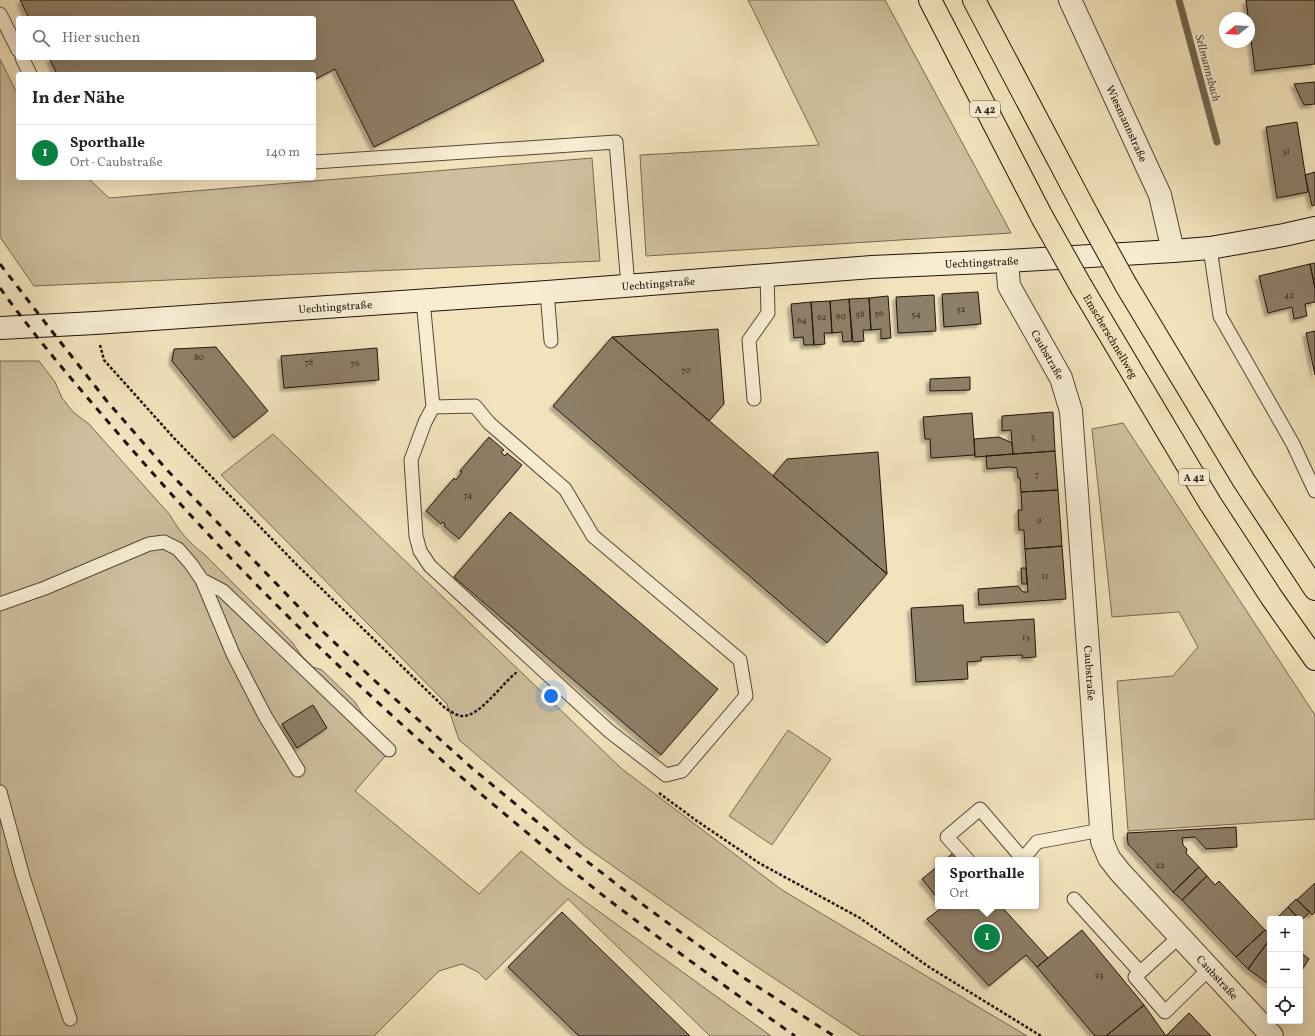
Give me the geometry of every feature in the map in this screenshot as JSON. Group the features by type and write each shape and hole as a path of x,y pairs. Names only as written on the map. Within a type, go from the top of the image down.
{"highway":[{"name":"Emscherschnellweg","path":"930,0 1042,217 1082,288 1210,504 1268,592 1315,659"},
{"path":"974,0 1086,214 1126,285 1244,481 1315,589"}],"street":[{"name":"Wiesmannstraße","path":"1070,0 1160,195 1173,251"},
{"name":"Uechtingstraße","path":"0,328 95,323 547,292 872,267 1173,251 1210,248 1315,228"},
{"name":"Caubstraße","path":"1007,261 1009,286 1061,378 1071,411 1102,841 1109,858 1120,872 1272,1036"}],"lane":[{"path":"0,14 16,46"},
{"path":"23,60 29,72"},
{"path":"316,162 616,142 628,286"},
{"path":"1210,248 1220,316 1293,444 1315,491"},
{"path":"754,399 749,340 768,313 767,274"},
{"path":"547,292 551,340"},
{"path":"423,300 433,407 425,422 410,460 416,536 420,551 430,566 609,731 666,774 682,771 746,696 740,660 593,536 566,490 489,423 474,406 433,407"},
{"path":"0,604 45,588 149,544 164,542 178,549 202,580 236,661 265,716 298,770"},
{"path":"202,580 223,591 389,750"},
{"path":"0,792 23,877 70,1019"},
{"path":"965,857 947,837 980,809 1020,857"},
{"path":"1024,857 1037,842 1101,830"},
{"path":"1074,899 1140,972"},
{"path":"1179,937 1135,977 1165,1012 1209,969"}],"path":[{"path":"95,323 104,360 173,437 298,566 445,708 460,716 470,716 481,708 508,678 516,673 520,675"},
{"path":"655,789 697,821 759,863 860,918 929,967 1041,1036"}],"shaded area":[{"path":"748,0 885,0 1011,233 646,256 640,155 819,145"},
{"path":"0,59 16,91 16,180 90,180 109,198 592,158 600,261 34,286 0,237"},
{"path":"0,361 39,361 55,382 62,398 73,412 89,424 170,515 189,541 204,554 292,642 301,655 313,667 322,670 355,702 387,754 355,791 479,894 521,851 561,884 771,1036 710,1036 568,899 486,980 478,972 462,964 439,971 374,1036 0,1036"},
{"path":"1123,423 1315,715 1315,819 1128,831 1117,681 1173,676 1198,647 1179,612 1112,617 1092,429"},
{"path":"273,434 622,769 782,890 1027,1036 861,1036 745,959 583,845 459,740 447,704 221,475"},
{"path":"788,730 831,759 772,845 729,816"}],"building":[{"path":"20,0 513,0 544,61 374,147 335,69 316,79 316,72 56,72 50,60 316,60 316,16 28,16"},
{"path":"1246,0 1315,0 1315,64 1255,71 1252,48 1255,48 1255,12 1248,12"},
{"path":"1315,82 1315,104 1304,105 1294,84"},
{"path":"1297,122 1308,192 1277,198 1266,127"},
{"path":"1315,172 1315,205 1312,206 1305,175"},
{"path":"1315,263 1315,288 1310,264"},
{"path":"1310,264 1315,288 1315,302 1305,304 1307,316 1294,319 1292,307 1268,313 1259,276"},
{"path":"978,292 981,324 944,327 942,294"},
{"path":"934,295 936,331 898,333 896,297"},
{"path":"888,296 891,338 881,339 881,329 871,330 869,298"},
{"path":"869,298 871,330 863,330 864,341 853,342 849,299"},
{"path":"849,299 852,341 843,342 842,332 832,333 830,301"},
{"path":"830,301 832,333 824,333 825,344 814,345 811,302"},
{"path":"811,302 814,345 804,345 803,337 794,338 791,304"},
{"path":"718,329 724,404 709,421 612,337"},
{"path":"1315,331 1315,375 1306,333"},
{"path":"612,337 887,574 827,643 553,406"},
{"path":"216,347 268,411 234,438 172,361 174,349"},
{"path":"377,348 379,380 284,388 281,356"},
{"path":"970,377 970,390 930,391 930,379"},
{"path":"1053,412 1055,451 1013,454 1011,430 1002,431 1002,416"},
{"path":"972,413 975,455 931,458 930,439 925,439 923,417"},
{"path":"489,437 504,450 501,452 505,456 507,453 522,465 459,539 444,526 445,524 443,522 441,524 426,511 454,478 456,480 462,472 460,471"},
{"path":"999,437 1012,443 1013,454 975,457 974,439"},
{"path":"1055,451 1058,490 1021,492 1020,478 1018,478 1017,468 1010,467 987,469 986,456"},
{"path":"878,452 887,574 773,476 787,459"},
{"path":"1058,490 1062,546 1025,549 1024,530 1019,530 1018,510 1022,510 1021,492"},
{"path":"510,512 718,689 661,755 454,577"},
{"path":"1062,546 1066,599 979,605 978,589 1018,586 1023,592 1028,592 1025,549"},
{"path":"1021,568 1026,568 1027,584 1022,584"},
{"path":"963,605 964,623 1034,619 1036,657 1022,658 1022,655 981,657 981,661 967,662 968,679 916,682 911,608"},
{"path":"313,705 327,728 297,748 282,724"},
{"path":"1236,827 1237,847 1206,849 1195,837 1182,838 1183,845 1187,849 1186,853 1199,867 1173,892 1128,844 1127,833"},
{"path":"953,853 956,857 948,857"},
{"path":"1199,867 1207,876 1182,900 1173,892"},
{"path":"935,868 935,895 922,879"},
{"path":"1207,876 1215,885 1219,881 1265,930 1236,957 1182,900"},
{"path":"1315,883 1315,912 1312,915 1297,900"},
{"path":"1296,899 1310,912 1303,919 1303,916 1296,916 1288,907"},
{"path":"1288,907 1296,916 1279,916"},
{"path":"940,909 1004,909 1048,958 1037,967 1026,955 989,986 927,919"},
{"path":"562,912 690,1036 579,1036 508,967"},
{"path":"1082,930 1144,1005 1106,1036 1095,1036 1037,967"},
{"path":"1265,930 1267,932 1267,943 1248,969 1236,957"},
{"path":"1267,943 1267,983 1248,969"},
{"path":"1303,954 1309,959 1303,968"},
{"path":"1144,1005 1166,1036 1106,1036"},
{"path":"1189,1013 1211,1036 1166,1036"}],"waterway":[{"name":"Sellmannsbach","path":"1179,0 1217,142"}],"railway":[{"path":"0,264 106,400 167,470 317,626 374,680 473,769 558,839 650,910 741,976 834,1036"},
{"path":"0,288 29,327 122,438 168,490 263,591 363,688 466,781 588,883 671,947 795,1036"}],"place":[{"name":"Sporthalle","path":"987,937"}]}
